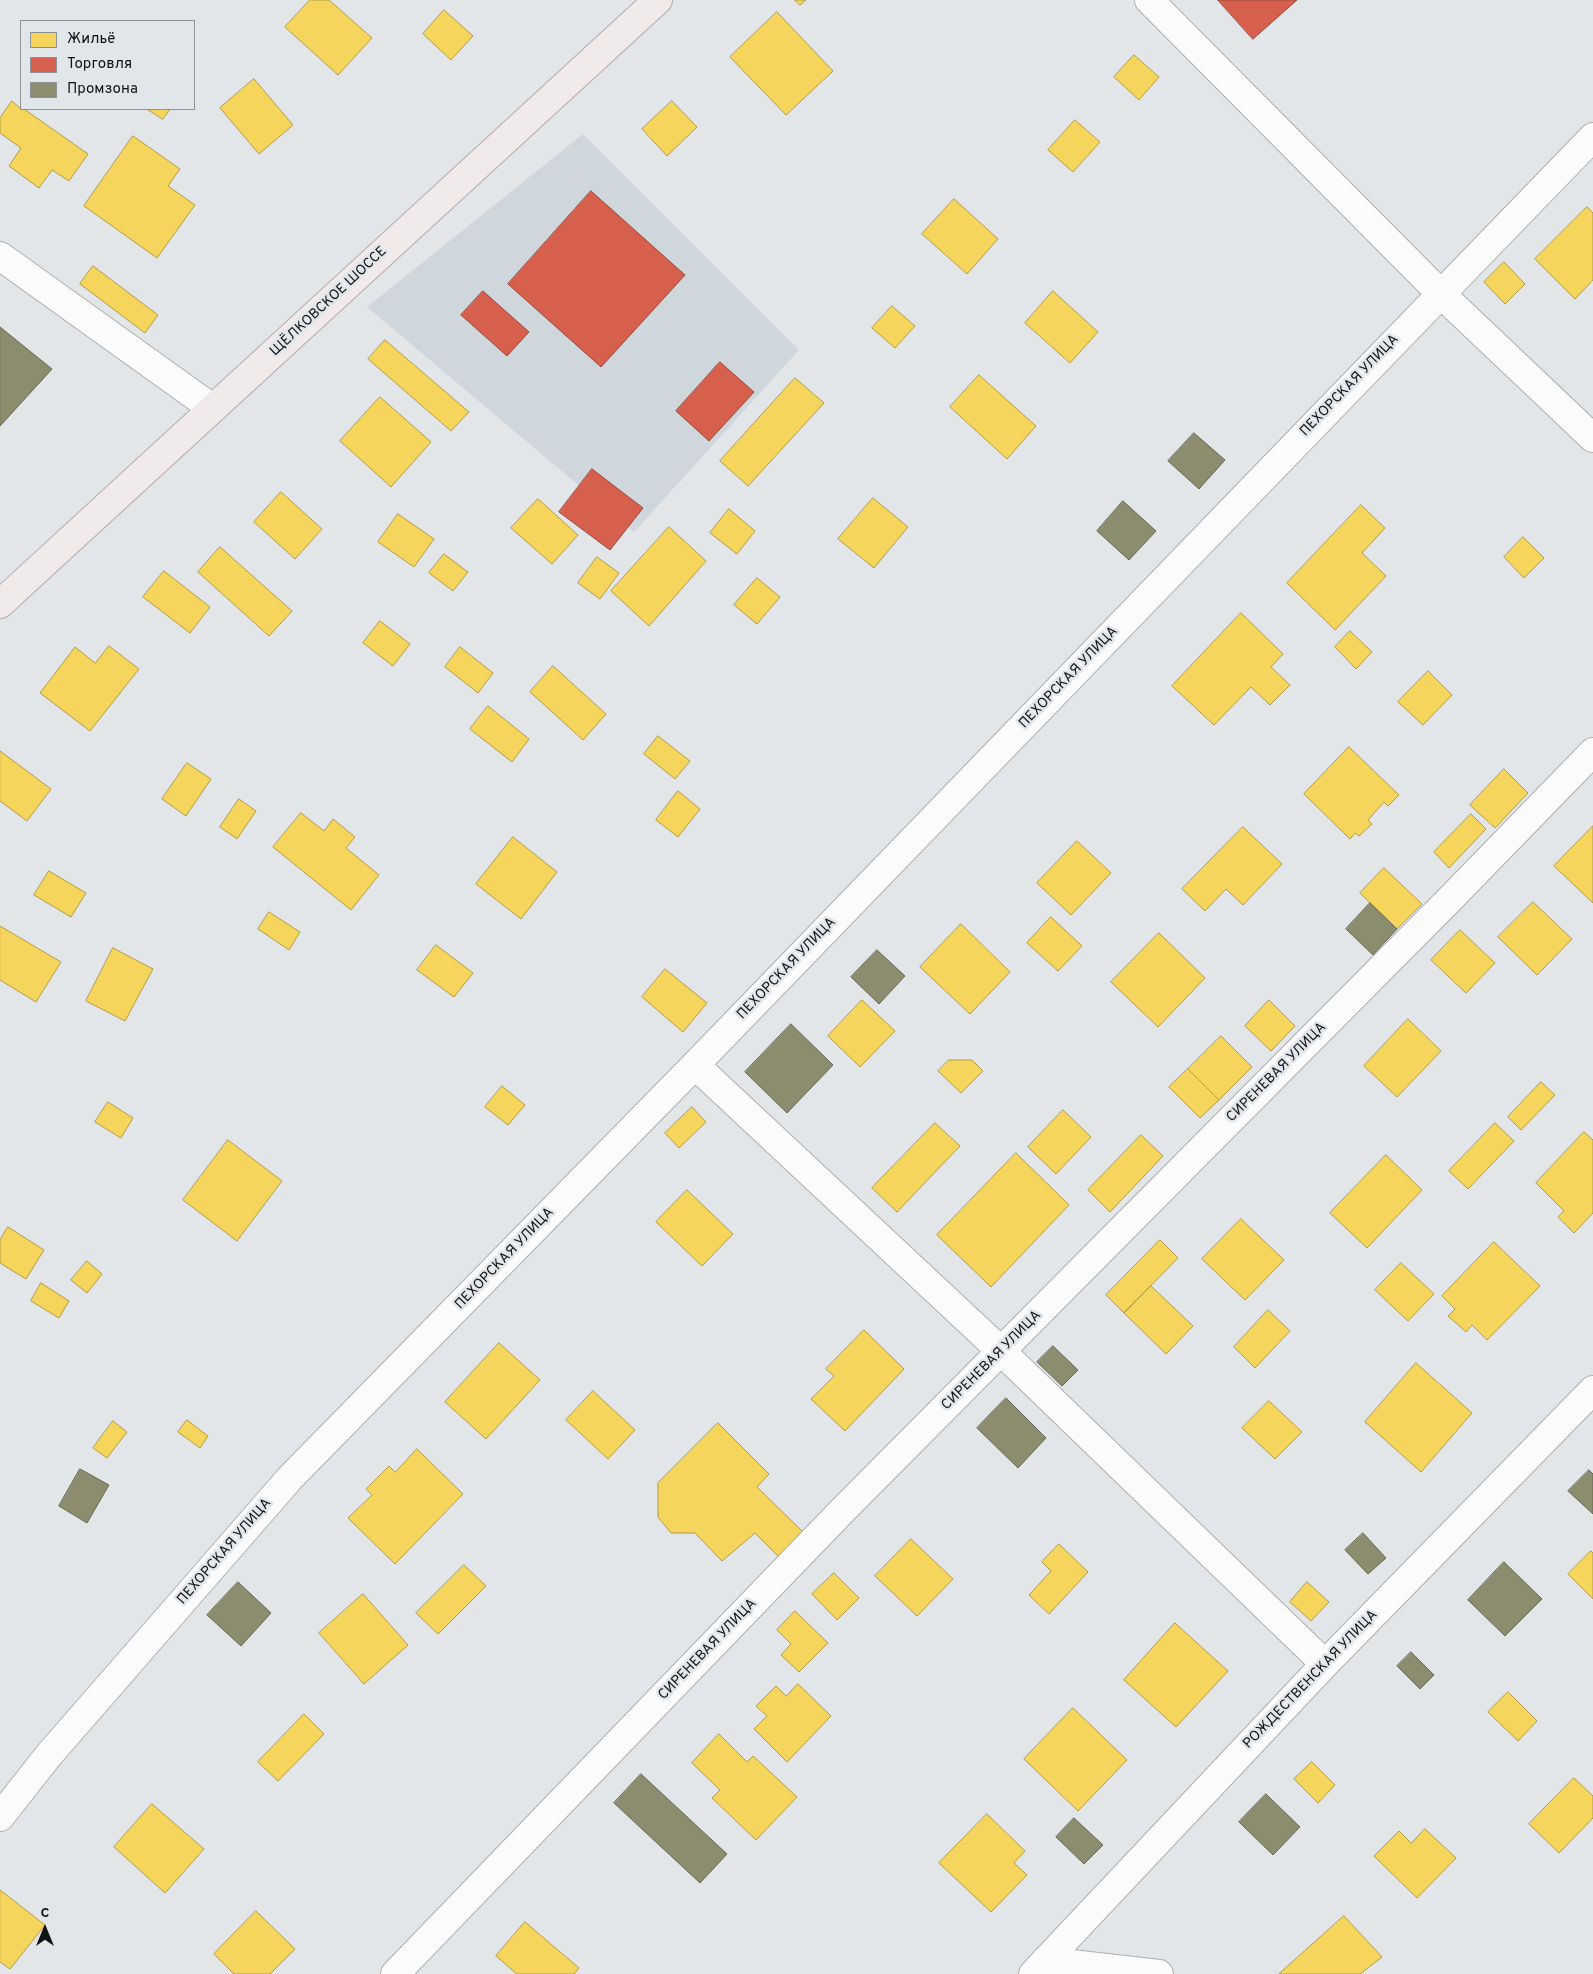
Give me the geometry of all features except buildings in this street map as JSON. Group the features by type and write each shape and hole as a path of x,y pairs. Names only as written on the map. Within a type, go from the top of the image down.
{"main road":[{"name":"ЩЁЛКОВСКОЕ ШОССЕ","path":"0,604 658,0"}],"street":[{"path":"1149,0 1440,294 1593,438"},
{"name":"ПЕХОРСКАЯ УЛИЦА","path":"0,1817 48,1756 290,1478 695,1065 1593,137"},
{"path":"0,256 212,408"},
{"name":"СИРЕНЕВАЯ УЛИЦА","path":"395,1974 842,1511 1453,896 1593,752"},
{"path":"695,1065 1001,1351 1325,1664"},
{"name":"РОЖДЕСТВЕНСКАЯ УЛИЦА","path":"1039,1968 1325,1664 1593,1390"},
{"path":"1039,1968 1159,1974"}],"shaded area":[{"path":"583,134 799,350 634,532 367,307"}]}
